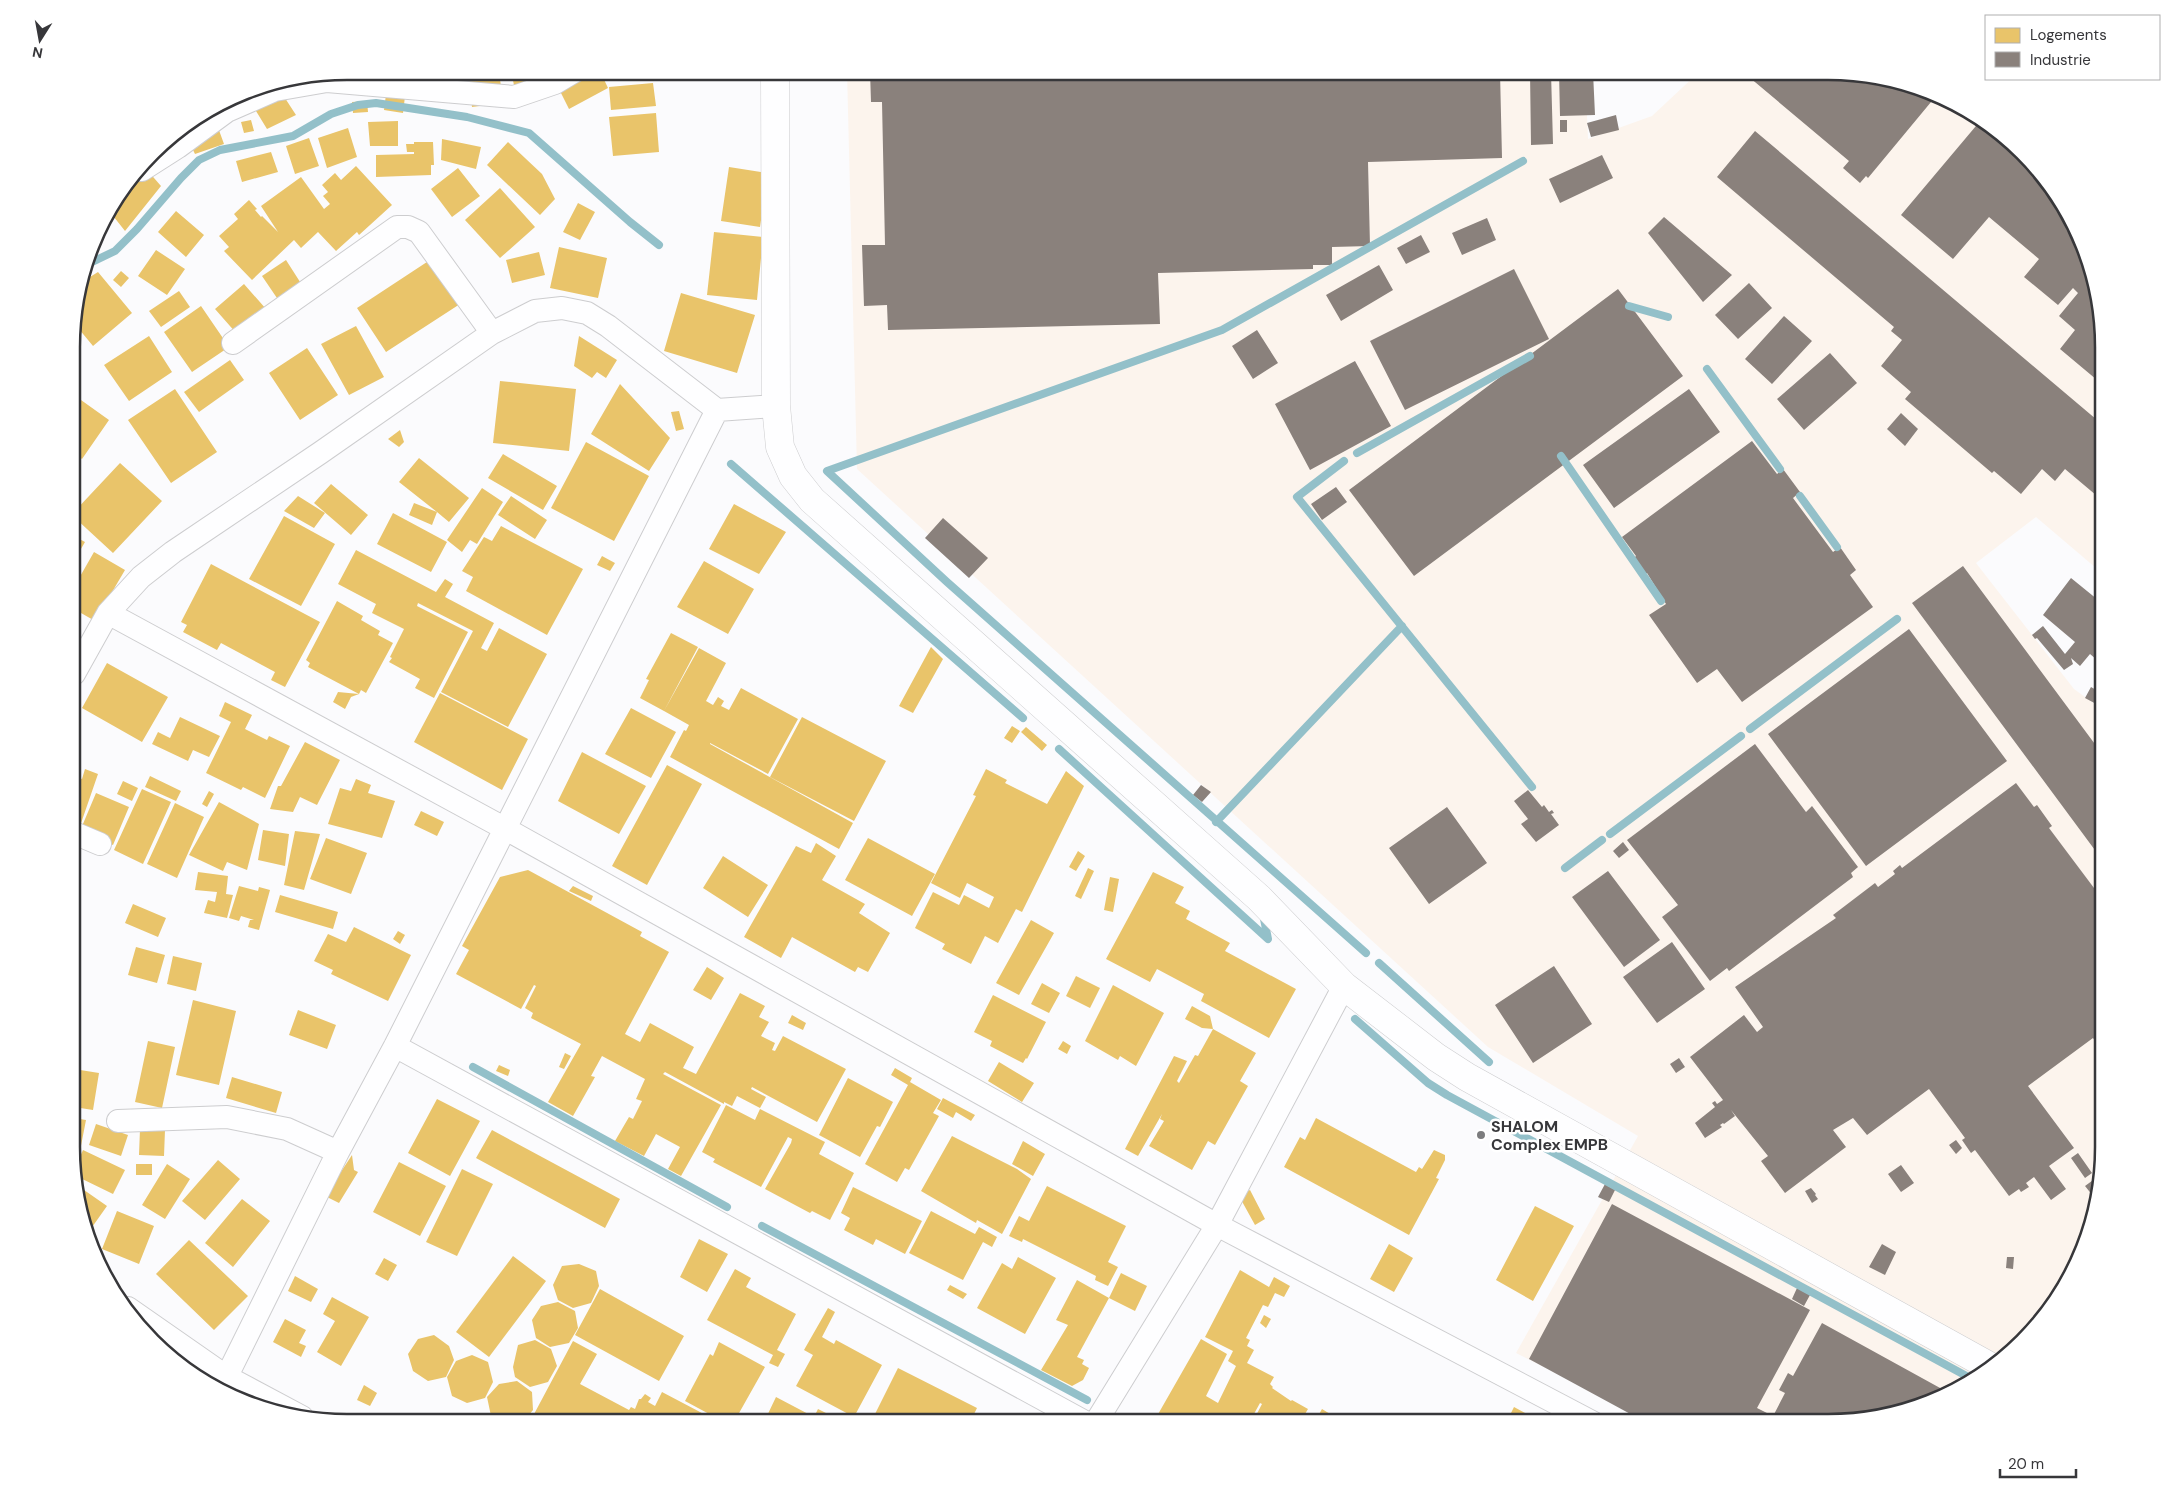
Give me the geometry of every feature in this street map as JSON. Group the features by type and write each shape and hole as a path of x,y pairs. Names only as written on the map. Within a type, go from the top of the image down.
{"street":[{"path":"328,81 514,97 554,84 560,80"},
{"path":"775,80 776,406 780,447 793,476 812,500 1260,898 1344,986 1436,1057 1467,1077 1984,1363"},
{"path":"154,162 227,111 275,90 326,81"},
{"path":"233,343 397,227 408,227 419,232 492,333"},
{"path":"80,663 108,613 141,577 173,552 320,453 492,333 535,311 562,308 587,313 608,326 717,410 776,406"},
{"path":"224,1383 338,1152 395,1046 717,410"},
{"path":"108,613 504,828 1217,1225 1577,1414"},
{"path":"80,836 100,844"},
{"path":"1101,1414 1217,1225 1344,986"},
{"path":"395,1046 1070,1414"},
{"path":"118,1121 227,1117 287,1129 338,1152"},
{"path":"144,1320 224,1383 267,1402"}],"shaded area":[{"path":"847,80 1585,80 1588,139 1652,116 1690,80 1828,80 1863,82 1914,94 1962,116 1991,135 2017,158 2040,184 2059,213 2075,245 2090,295 2095,347 2095,567 2036,517 1976,563 2074,689 2095,704 2095,1147 2093,1182 2086,1216 2075,1249 2059,1281 2040,1310 2004,1348 1962,1378 1914,1400 1863,1412 1828,1414 1637,1414 1516,1353 1638,1136 1488,1047 857,469"}],"building: Logements":[{"path":"388,80 407,80 403,113 384,110"},
{"path":"415,80 451,80 449,96 414,93"},
{"path":"468,80 500,80 503,103 472,107"},
{"path":"513,80 533,80 534,82 515,90"},
{"path":"571,80 604,80 608,88 569,109 558,87"},
{"path":"653,83 656,106 611,110 609,87"},
{"path":"283,95 296,115 267,129 256,111"},
{"path":"367,101 368,112 353,113 352,102"},
{"path":"656,113 659,152 613,156 609,117"},
{"path":"251,120 254,131 244,133 241,122"},
{"path":"398,121 398,146 370,146 368,122"},
{"path":"216,122 224,144 195,154 186,134"},
{"path":"348,128 357,157 327,168 318,138"},
{"path":"309,138 319,166 295,174 286,146"},
{"path":"442,139 481,147 476,169 441,160"},
{"path":"414,142 433,142 434,165 431,165 431,175 376,177 376,155 414,154 414,152 407,152 406,144 414,144"},
{"path":"508,142 542,174 555,199 540,215 487,165"},
{"path":"271,152 278,172 242,182 236,161"},
{"path":"356,166 392,205 359,235 357,232 336,251 318,232 301,248 294,240 252,280 224,251 229,247 219,236 238,219 234,214 249,200 261,217 278,232 261,206 301,177 324,209 330,204 323,196 328,192 322,185 335,173 341,180"},
{"path":"729,167 768,173 760,227 721,221"},
{"path":"458,168 480,196 452,217 431,189"},
{"path":"147,170 161,186 125,231 114,217 135,184"},
{"path":"500,188 535,227 500,258 465,220"},
{"path":"578,203 595,212 580,240 563,232"},
{"path":"176,211 204,235 186,257 158,232"},
{"path":"714,232 763,237 757,300 707,295"},
{"path":"559,247 607,258 598,298 550,288"},
{"path":"156,250 185,269 167,295 138,276"},
{"path":"539,252 545,275 512,283 506,260"},
{"path":"286,260 302,285 279,301 262,276"},
{"path":"430,260 460,304 386,352 357,308"},
{"path":"121,271 129,278 121,287 113,280"},
{"path":"98,272 132,313 93,346 81,331 82,312 89,278"},
{"path":"244,284 266,309 237,334 215,309"},
{"path":"179,291 190,307 161,327 149,311"},
{"path":"681,293 755,315 737,373 664,351"},
{"path":"201,306 229,347 192,372 164,332"},
{"path":"356,326 384,377 349,395 321,344"},
{"path":"149,336 172,372 129,401 104,365"},
{"path":"579,336 617,360 606,378 597,372 592,378 574,366"},
{"path":"307,348 338,395 300,420 269,373"},
{"path":"230,360 244,380 199,412 184,392"},
{"path":"500,381 576,389 569,451 493,443"},
{"path":"620,384 670,438 649,471 591,434"},
{"path":"175,389 217,452 171,483 128,420"},
{"path":"80,399 109,420 82,459 80,458"},
{"path":"679,411 684,429 676,431 671,412"},
{"path":"400,430 404,442 399,447 388,439"},
{"path":"586,442 649,476 614,541 551,508"},
{"path":"503,454 557,486 543,510 488,478"},
{"path":"419,458 469,498 449,522 399,482"},
{"path":"120,463 162,501 113,553 80,523 80,506"},
{"path":"331,484 368,515 351,535 314,503"},
{"path":"482,488 503,502 477,544 470,540 462,552 447,540"},
{"path":"298,496 325,513 314,528 284,511"},
{"path":"511,496 547,520 535,539 498,515"},
{"path":"414,503 437,512 432,525 409,515"},
{"path":"734,504 786,532 759,574 709,549"},
{"path":"393,513 447,542 431,572 377,544"},
{"path":"284,516 335,544 301,606 249,579"},
{"path":"501,526 583,569 547,635 466,591 473,577 462,571 484,537 492,541"},
{"path":"80,539 85,542 80,551"},
{"path":"356,550 436,592 445,579 453,584 445,597 494,623 481,648 487,651 499,628 547,654 508,727 441,692 473,631 418,603 417,606 468,632 434,698 415,688 420,679 389,662 404,629 372,613 376,604 338,584"},
{"path":"94,552 125,570 95,621 80,612 80,576"},
{"path":"602,556 615,563 610,571 597,565"},
{"path":"704,561 754,589 728,634 677,607"},
{"path":"211,564 320,622 285,687 271,680 275,672 221,643 217,650 183,632 187,625 181,622"},
{"path":"337,601 363,616 361,620 380,631 378,635 393,643 366,693 361,690 359,694 308,667 310,663 306,660"},
{"path":"671,633 698,647 664,711 640,698 649,680 646,679"},
{"path":"931,647 943,659 913,713 899,706"},
{"path":"699,648 726,663 706,701 713,705 718,697 724,701 721,706 729,710 741,688 798,719 768,774 710,744 853,823 839,849 670,757 684,730 686,731 689,725 664,711"},
{"path":"107,663 168,697 142,742 82,708"},
{"path":"338,692 359,694 351,697 345,709 333,702"},
{"path":"440,693 528,739 502,790 414,742"},
{"path":"225,702 252,715 245,729 267,740 269,736 290,746 265,798 243,787 241,790 206,773 231,722 219,716"},
{"path":"631,708 676,732 651,778 605,754"},
{"path":"180,717 220,736 209,757 193,750 188,761 152,744 158,732 170,738"},
{"path":"802,717 886,761 854,821 770,777"},
{"path":"1012,726 1020,731 1012,743 1004,738"},
{"path":"1026,727 1047,745 1042,751 1021,732"},
{"path":"305,742 340,760 317,805 300,797 293,812 270,809 278,786 281,786"},
{"path":"582,752 646,786 619,834 558,801"},
{"path":"667,765 702,784 647,885 612,866"},
{"path":"85,769 98,774 80,826 80,778 82,779"},
{"path":"986,769 1007,780 1005,783 1047,804 1066,771 1084,786 1022,912 1016,909 998,943 985,936 971,964 942,949 945,944 915,928 933,892 959,905 964,895 989,908 994,897 967,883 960,898 931,883 976,796 973,795"},
{"path":"150,776 181,791 176,801 145,787"},
{"path":"356,779 371,785 368,793 395,801 382,838 328,824 340,788 351,791"},
{"path":"123,781 138,788 132,801 117,794"},
{"path":"142,789 171,802 143,864 114,850"},
{"path":"209,791 214,794 207,807 202,804"},
{"path":"96,793 129,807 113,845 80,831"},
{"path":"219,802 259,824 247,870 227,862 223,871 189,855"},
{"path":"175,803 204,817 177,878 147,864"},
{"path":"421,811 444,822 437,836 414,825"},
{"path":"263,830 289,834 285,866 258,860"},
{"path":"295,831 320,834 304,890 284,885"},
{"path":"326,838 367,853 351,894 310,879"},
{"path":"868,838 935,874 912,916 845,880"},
{"path":"816,843 836,856 822,880 865,904 859,913 890,933 868,972 858,967 855,972 792,937 781,958 744,937 796,846 811,853"},
{"path":"1078,851 1085,856 1076,871 1069,867"},
{"path":"723,856 768,885 748,917 703,888"},
{"path":"1088,868 1094,871 1081,899 1075,896"},
{"path":"528,870 642,932 640,936 669,952 625,1034 640,1042 650,1023 694,1047 683,1068 696,1074 740,993 765,1006 759,1017 769,1022 761,1036 775,1043 772,1050 775,1051 783,1036 846,1069 817,1122 752,1087 751,1089 766,1097 760,1108 737,1096 732,1106 724,1102 724,1104 665,1072 663,1074 721,1105 681,1176 668,1169 680,1147 656,1134 644,1156 615,1141 629,1117 633,1119 642,1101 636,1099 645,1079 602,1056 591,1076 595,1077 573,1116 548,1102 581,1044 531,1018 533,1013 525,1008 536,986 534,985 521,1009 456,974 469,950 462,946 500,877"},
{"path":"198,872 228,876 226,894 233,895 227,918 204,913 208,900 215,902 217,892 195,890"},
{"path":"1153,872 1184,887 1175,903 1190,911 1186,919 1230,943 1225,951 1296,989 1269,1038 1201,1001 1204,994 1157,969 1150,982 1106,959"},
{"path":"1110,877 1119,879 1113,912 1104,910"},
{"path":"239,886 258,891 259,887 270,890 259,930 248,927 250,920 254,920 241,916 239,921 229,918"},
{"path":"573,886 593,896 591,901 569,891"},
{"path":"280,895 338,912 333,929 275,912"},
{"path":"133,904 166,918 158,937 125,923"},
{"path":"1031,920 1054,933 1019,995 996,983"},
{"path":"354,927 411,955 388,1001 331,974 333,970 314,961 328,934 346,942"},
{"path":"398,931 405,935 400,944 393,939"},
{"path":"136,947 165,955 157,983 128,975"},
{"path":"173,956 202,963 196,991 167,984"},
{"path":"707,967 724,978 711,1000 693,990"},
{"path":"1076,976 1100,988 1090,1008 1066,996"},
{"path":"1042,983 1060,993 1049,1013 1031,1004"},
{"path":"1113,985 1164,1013 1136,1066 1120,1056 1118,1060 1085,1041"},
{"path":"993,995 1046,1022 1027,1059 1023,1063 990,1046 992,1041 974,1032"},
{"path":"193,1000 236,1011 219,1085 176,1075"},
{"path":"1192,1006 1210,1016 1213,1029 1202,1028 1185,1019"},
{"path":"298,1010 336,1025 327,1049 289,1035"},
{"path":"792,1015 806,1023 803,1030 788,1023"},
{"path":"1213,1029 1256,1053 1240,1081 1248,1086 1215,1145 1208,1141 1192,1170 1149,1146 1164,1121 1160,1119 1162,1114 1138,1156 1125,1149 1174,1056 1187,1061 1177,1081 1179,1083 1195,1055 1198,1056"},
{"path":"148,1041 175,1047 162,1108 135,1102"},
{"path":"1063,1041 1071,1046 1067,1054 1058,1049"},
{"path":"565,1053 571,1056 564,1069 559,1067"},
{"path":"999,1062 1034,1083 1022,1102 988,1081"},
{"path":"499,1065 510,1070 508,1076 496,1071"},
{"path":"895,1068 912,1078 910,1082 941,1100 933,1113 939,1116 909,1170 905,1168 897,1182 865,1164 908,1085 891,1075"},
{"path":"80,1070 99,1073 93,1110 80,1108"},
{"path":"232,1077 282,1092 276,1113 226,1098"},
{"path":"848,1078 893,1102 880,1127 877,1126 860,1157 819,1135"},
{"path":"943,1098 975,1115 971,1121 956,1112 953,1118 937,1109"},
{"path":"437,1099 480,1121 450,1176 408,1153"},
{"path":"726,1105 755,1120 760,1109 825,1142 819,1154 854,1173 830,1220 812,1211 810,1213 765,1189 792,1139 788,1137 761,1187 713,1162 715,1159 702,1152"},
{"path":"1316,1118 1416,1172 1419,1167 1422,1169 1434,1150 1445,1155 1445,1160 1436,1178 1439,1179 1409,1235 1284,1167 1300,1137 1305,1140"},
{"path":"80,1119 86,1120 80,1150"},
{"path":"96,1124 128,1135 121,1156 89,1145"},
{"path":"140,1129 165,1130 164,1156 139,1155"},
{"path":"492,1130 620,1199 605,1228 476,1158"},
{"path":"952,1136 1017,1169 1031,1179 1002,1234 977,1220 976,1223 921,1191"},
{"path":"1023,1141 1045,1154 1033,1176 1012,1164"},
{"path":"83,1150 125,1170 113,1194 82,1179 80,1156"},
{"path":"352,1155 354,1170 358,1172 339,1203 325,1196"},
{"path":"218,1160 240,1179 205,1220 182,1201"},
{"path":"399,1162 446,1186 420,1236 373,1212"},
{"path":"136,1164 152,1164 152,1175 136,1175"},
{"path":"167,1164 190,1179 165,1219 142,1205"},
{"path":"462,1169 493,1184 457,1256 426,1242"},
{"path":"1047,1186 1126,1226 1108,1262 1118,1267 1108,1286 1095,1280 1096,1276 1023,1239 1022,1242 1009,1236 1019,1216 1029,1221"},
{"path":"853,1187 922,1221 905,1254 876,1239 873,1245 844,1230 850,1218 841,1213"},
{"path":"83,1189 107,1206 92,1227"},
{"path":"1250,1190 1265,1219 1255,1225 1239,1196"},
{"path":"242,1199 270,1221 233,1267 205,1243"},
{"path":"1535,1206 1574,1226 1533,1301 1496,1280"},
{"path":"117,1211 154,1226 139,1264 102,1249"},
{"path":"931,1211 975,1234 979,1227 997,1237 992,1247 983,1242 963,1280 909,1253"},
{"path":"699,1239 728,1254 707,1292 680,1277"},
{"path":"189,1240 248,1296 214,1330 156,1274"},
{"path":"1389,1244 1413,1258 1394,1292 1370,1279"},
{"path":"513,1256 546,1281 489,1357 456,1332"},
{"path":"1018,1257 1056,1278 1025,1334 977,1308 1002,1263 1012,1269"},
{"path":"384,1258 397,1265 388,1281 375,1274"},
{"path":"579,1264 596,1271 599,1286 591,1303 573,1308 558,1300 553,1285 562,1266"},
{"path":"735,1269 751,1278 746,1287 796,1314 777,1350 785,1354 778,1367 769,1363 773,1355 707,1320"},
{"path":"1240,1270 1269,1287 1274,1277 1290,1286 1284,1297 1275,1293 1268,1307 1263,1305 1246,1338 1250,1340 1247,1346 1254,1350 1247,1363 1274,1377 1270,1384 1272,1388 1291,1401 1308,1409 1305,1414 1257,1414 1262,1404 1260,1403 1254,1414 1158,1414 1201,1339 1227,1354 1206,1396 1218,1403 1236,1366 1228,1361 1233,1351 1205,1337"},
{"path":"1121,1273 1147,1286 1135,1311 1109,1298"},
{"path":"295,1276 318,1289 311,1302 288,1291"},
{"path":"1077,1280 1109,1298 1077,1357 1084,1360 1082,1364 1089,1368 1083,1380 1072,1386 1041,1370 1068,1325 1056,1320"},
{"path":"950,1285 967,1294 963,1299 947,1290"},
{"path":"600,1289 684,1336 659,1381 575,1335"},
{"path":"332,1297 369,1317 341,1366 317,1352 335,1321 323,1314"},
{"path":"558,1302 575,1311 578,1328 569,1343 550,1347 536,1338 532,1320 541,1306"},
{"path":"828,1308 835,1312 822,1337 834,1344 836,1340 882,1365 856,1414 848,1414 796,1386 813,1355 804,1350"},
{"path":"1264,1315 1271,1319 1266,1328 1260,1323"},
{"path":"285,1319 306,1330 299,1343 306,1346 301,1357 273,1342"},
{"path":"434,1335 449,1346 454,1360 446,1377 428,1381 413,1371 408,1354 418,1339"},
{"path":"535,1340 551,1349 557,1366 548,1382 530,1387 515,1377 513,1367 518,1345"},
{"path":"573,1341 597,1354 580,1384 629,1410 631,1407 635,1409 639,1399 645,1394 651,1398 648,1402 655,1406 662,1392 704,1414 534,1414"},
{"path":"719,1342 765,1367 739,1414 709,1414 685,1401 710,1354 713,1356"},
{"path":"472,1355 488,1362 493,1382 485,1398 467,1403 452,1396 447,1377 456,1361"},
{"path":"898,1368 977,1408 974,1414 875,1414"},
{"path":"517,1381 532,1392 533,1410 530,1414 491,1414 487,1397 499,1384"},
{"path":"364,1385 377,1393 370,1406 357,1400"},
{"path":"776,1397 808,1414 768,1414"},
{"path":"1514,1407 1527,1414 1510,1414"},
{"path":"818,1409 828,1414 816,1414"},
{"path":"1322,1409 1330,1414 1319,1414"}],"building: Industrie":[{"path":"870,80 1500,80 1502,158 1368,162 1370,246 1332,247 1332,265 1313,265 1313,269 1158,273 1160,324 888,330 887,305 864,306 862,245 885,245 882,102 871,102"},
{"path":"1530,80 1551,80 1553,144 1531,145"},
{"path":"1559,80 1593,80 1595,115 1560,116"},
{"path":"1753,80 1863,82 1897,89 1932,101 1868,178 1866,176 1860,183 1843,168 1849,161"},
{"path":"1616,115 1619,130 1591,137 1587,123"},
{"path":"1560,120 1567,120 1567,132 1560,132"},
{"path":"1977,125 1991,135 2017,158 2040,184 2059,213 2075,245 2086,278 2093,312 2095,378 2060,349 2075,330 2059,316 2078,293 2073,288 2058,305 2024,277 2039,259 1989,217 1953,259 1901,215"},
{"path":"1755,131 2095,418 2095,494 2065,469 2055,481 2042,469 2021,494 1994,471 1992,473 1905,399 1911,392 1881,366 1902,340 1891,331 1894,327 1717,177"},
{"path":"1602,155 1613,178 1560,203 1549,179"},
{"path":"1664,217 1732,275 1703,302 1648,233"},
{"path":"1487,218 1496,240 1462,255 1452,233"},
{"path":"1421,235 1430,252 1406,264 1397,248"},
{"path":"1379,265 1393,290 1341,321 1326,295"},
{"path":"1514,269 1549,339 1405,410 1370,341"},
{"path":"1749,283 1772,308 1738,339 1715,315"},
{"path":"1618,289 1683,376 1414,576 1349,490"},
{"path":"1784,316 1812,341 1772,384 1745,359"},
{"path":"1257,330 1278,363 1253,379 1232,346"},
{"path":"1830,353 1857,383 1804,430 1777,399"},
{"path":"1355,361 1391,426 1310,470 1275,404"},
{"path":"1689,389 1720,432 1614,508 1583,465"},
{"path":"1901,413 1918,429 1905,446 1887,429"},
{"path":"1752,441 1777,474 1783,469 1800,492 1793,498 1833,552 1840,547 1856,570 1850,575 1873,607 1742,702 1717,669 1697,683 1649,615 1666,604 1622,537"},
{"path":"1336,487 1347,502 1322,520 1311,504"},
{"path":"943,518 988,558 969,578 925,538"},
{"path":"1963,566 2095,744 2095,850 1912,603"},
{"path":"2071,578 2095,598 2095,658 2090,654 2080,666 2071,658 2073,664 2064,670 2037,638 2035,639 2032,635 2043,626 2065,654 2075,642 2043,615"},
{"path":"1909,629 2007,761 1866,866 1768,734"},
{"path":"2091,687 2095,689 2095,703 2085,698"},
{"path":"1755,744 1806,812 1812,806 1858,867 1851,873 1853,877 1729,971 1727,968 1710,981 1662,917 1678,905 1627,840"},
{"path":"2016,783 2034,807 2037,805 2052,826 2049,828 2095,889 2095,1041 2093,1038 2028,1086 2074,1148 2049,1166 2066,1189 2051,1200 2034,1177 2026,1183 2029,1187 2021,1192 2019,1189 2009,1196 1975,1150 1971,1153 1962,1140 1965,1138 1929,1089 1867,1135 1853,1118 1833,1130 1846,1147 1785,1193 1761,1161 1768,1156 1731,1110 1735,1116 1720,1125 1722,1127 1705,1138 1695,1123 1715,1107 1712,1103 1715,1101 1717,1104 1723,1100 1690,1057 1744,1015 1757,1032 1763,1027 1735,987 1836,918 1833,915 1875,883 1878,887 1895,874 1893,871 1900,865 1902,868"},
{"path":"1201,785 1211,792 1202,802 1193,795"},
{"path":"1528,790 1542,807 1544,805 1549,812 1552,810 1554,813 1551,814 1559,825 1536,842 1521,824 1528,819 1514,801"},
{"path":"1447,807 1487,863 1429,904 1389,848"},
{"path":"1623,842 1629,850 1619,858 1613,851"},
{"path":"1608,871 1660,940 1624,967 1572,897"},
{"path":"1672,942 1705,989 1657,1023 1623,977"},
{"path":"1554,966 1592,1024 1533,1063 1495,1005"},
{"path":"1679,1058 1685,1067 1676,1073 1670,1064"},
{"path":"1956,1140 1962,1148 1956,1154 1949,1145"},
{"path":"2078,1153 2092,1173 2085,1178 2071,1158"},
{"path":"1901,1165 1914,1183 1901,1192 1888,1174"},
{"path":"2093,1180 2091,1193 2085,1186"},
{"path":"1605,1184 1615,1190 1609,1202 1598,1197"},
{"path":"1811,1188 1818,1199 1812,1203 1805,1191"},
{"path":"1612,1204 1810,1310 1757,1408 1769,1414 1630,1414 1529,1359"},
{"path":"1882,1244 1896,1252 1885,1275 1869,1267"},
{"path":"2007,1257 2014,1257 2013,1269 2006,1268"},
{"path":"1797,1288 1810,1295 1804,1306 1792,1299"},
{"path":"1822,1323 1941,1388 1914,1400 1863,1412 1774,1414 1785,1393 1779,1390 1788,1373 1793,1376"}],"waterway":[{"path":"94,261 115,251 199,160 220,150 293,136 331,114 358,105 376,103 467,117 529,133 630,222 659,245"},
{"path":"1366,953 947,582 827,471 1222,330 1523,161"},
{"path":"1629,306 1668,317"},
{"path":"1357,453 1530,356"},
{"path":"1707,369 1780,469"},
{"path":"1561,456 1661,601"},
{"path":"1344,461 1297,497 1532,787"},
{"path":"731,464 1023,718"},
{"path":"1800,496 1837,547"},
{"path":"1750,729 1897,619"},
{"path":"1216,822 1402,626"},
{"path":"1610,834 1741,736"},
{"path":"1059,749 1268,939 1263,914"},
{"path":"1565,868 1602,840"},
{"path":"1379,963 1489,1062"},
{"path":"1355,1019 1428,1083 1447,1095 1966,1376"},
{"path":"473,1067 727,1207"},
{"path":"762,1226 1087,1400"}],"place":[{"name":"SHALOM Complex EMPB","path":"1481,1135"}]}
